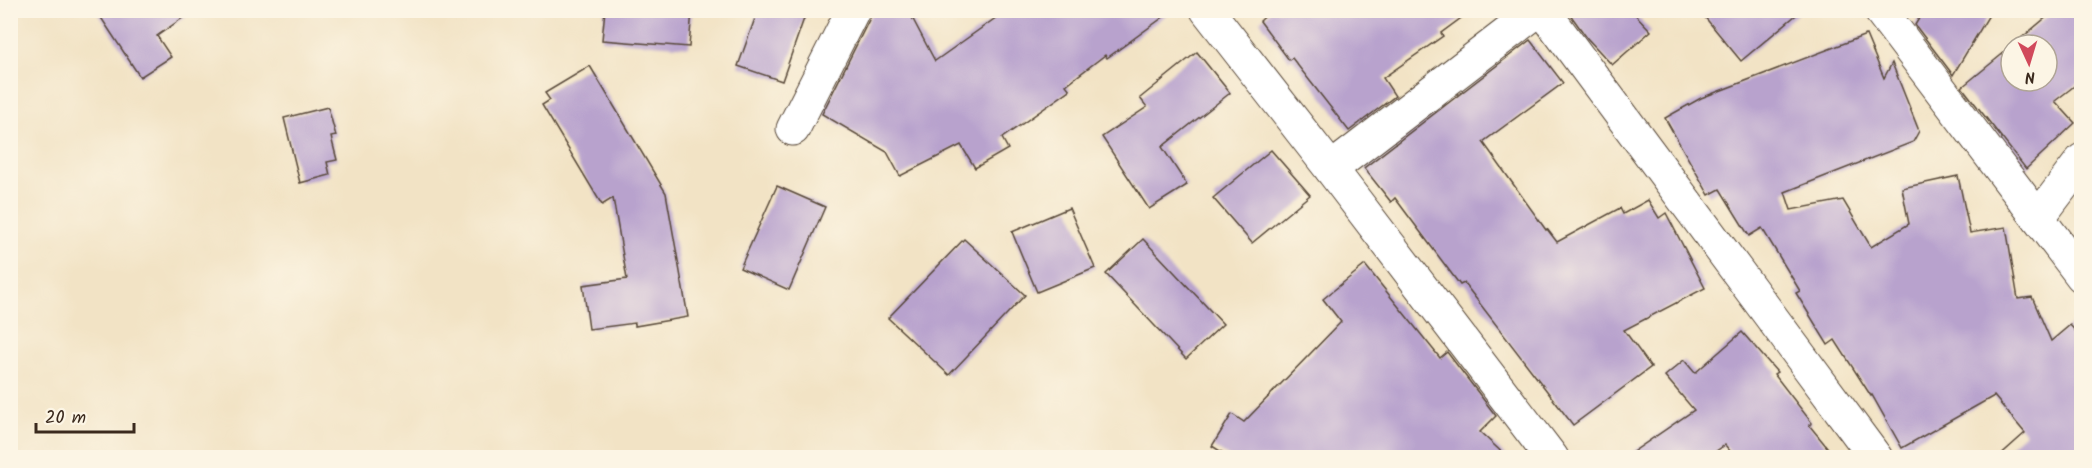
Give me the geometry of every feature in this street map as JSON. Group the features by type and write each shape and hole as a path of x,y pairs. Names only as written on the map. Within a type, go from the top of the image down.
{"street":[{"path":"793,129 853,10"},
{"path":"1207,10 1552,458"},
{"path":"1331,169 1538,10"},
{"path":"1543,10 1876,458"},
{"path":"1880,11 2082,276"},
{"path":"2038,218 2082,160"}],"building":[{"path":"96,10 194,10 157,36 171,57 140,77"},
{"path":"605,10 692,10 689,47 602,40"},
{"path":"758,10 807,10 782,81 738,66"},
{"path":"874,10 908,10 935,61 1007,10 1173,10 1107,58 1105,55 1066,85 1070,90 1002,138 1008,149 975,168 961,145 900,176 887,152 822,114"},
{"path":"1272,10 1472,10 1441,33 1443,36 1383,78 1395,96 1349,131 1292,58 1289,60 1260,21"},
{"path":"1567,10 1631,10 1651,31 1612,65 1587,38"},
{"path":"1699,10 1802,10 1741,61"},
{"path":"1924,10 1992,10 1953,75 1915,25"},
{"path":"2055,10 2082,10 2082,80 2055,101 2075,123 2026,169 1962,87 1999,57 1999,93 2059,93 2059,33 2027,33"},
{"path":"1866,35 1884,78 1892,63 1919,131 1913,142 1785,192 1791,210 1843,200 1871,247 1909,224 1902,188 1958,176 1970,233 2006,227 2018,299 2032,297 2051,341 2070,325 2082,338 2082,458 1997,458 2025,433 1994,396 1902,448 1872,395 1835,340 1828,345 1796,293 1800,291 1762,228 1749,236 1720,189 1709,195 1665,118 1701,98"},
{"path":"1530,40 1563,83 1483,142 1557,242 1620,208 1623,214 1648,200 1659,218 1666,213 1705,288 1624,330 1651,367 1573,425 1464,283 1460,285 1395,198 1391,202 1364,168"},
{"path":"1197,52 1230,93 1162,147 1187,185 1149,209 1102,137 1147,107 1140,98"},
{"path":"590,66 666,193 688,317 635,326 635,323 589,329 583,285 627,279 613,198 602,205 542,105 550,100 545,93"},
{"path":"328,107 336,136 331,137 337,160 327,162 330,175 300,183 284,118"},
{"path":"1271,150 1310,195 1252,243 1213,198"},
{"path":"777,186 825,207 789,290 740,268"},
{"path":"1069,208 1095,268 1037,292 1012,232"},
{"path":"964,239 1025,295 949,375 888,318"},
{"path":"1143,239 1223,324 1186,359 1106,274"},
{"path":"1365,265 1440,358 1447,352 1496,416 1480,432 1508,458 1231,458 1212,446 1232,414 1244,422 1341,322 1323,299"},
{"path":"1742,332 1777,372 1774,374 1812,423 1809,425 1836,458 1736,458 1725,445 1706,458 1624,458 1694,410 1665,376 1684,360 1695,373"}]}
